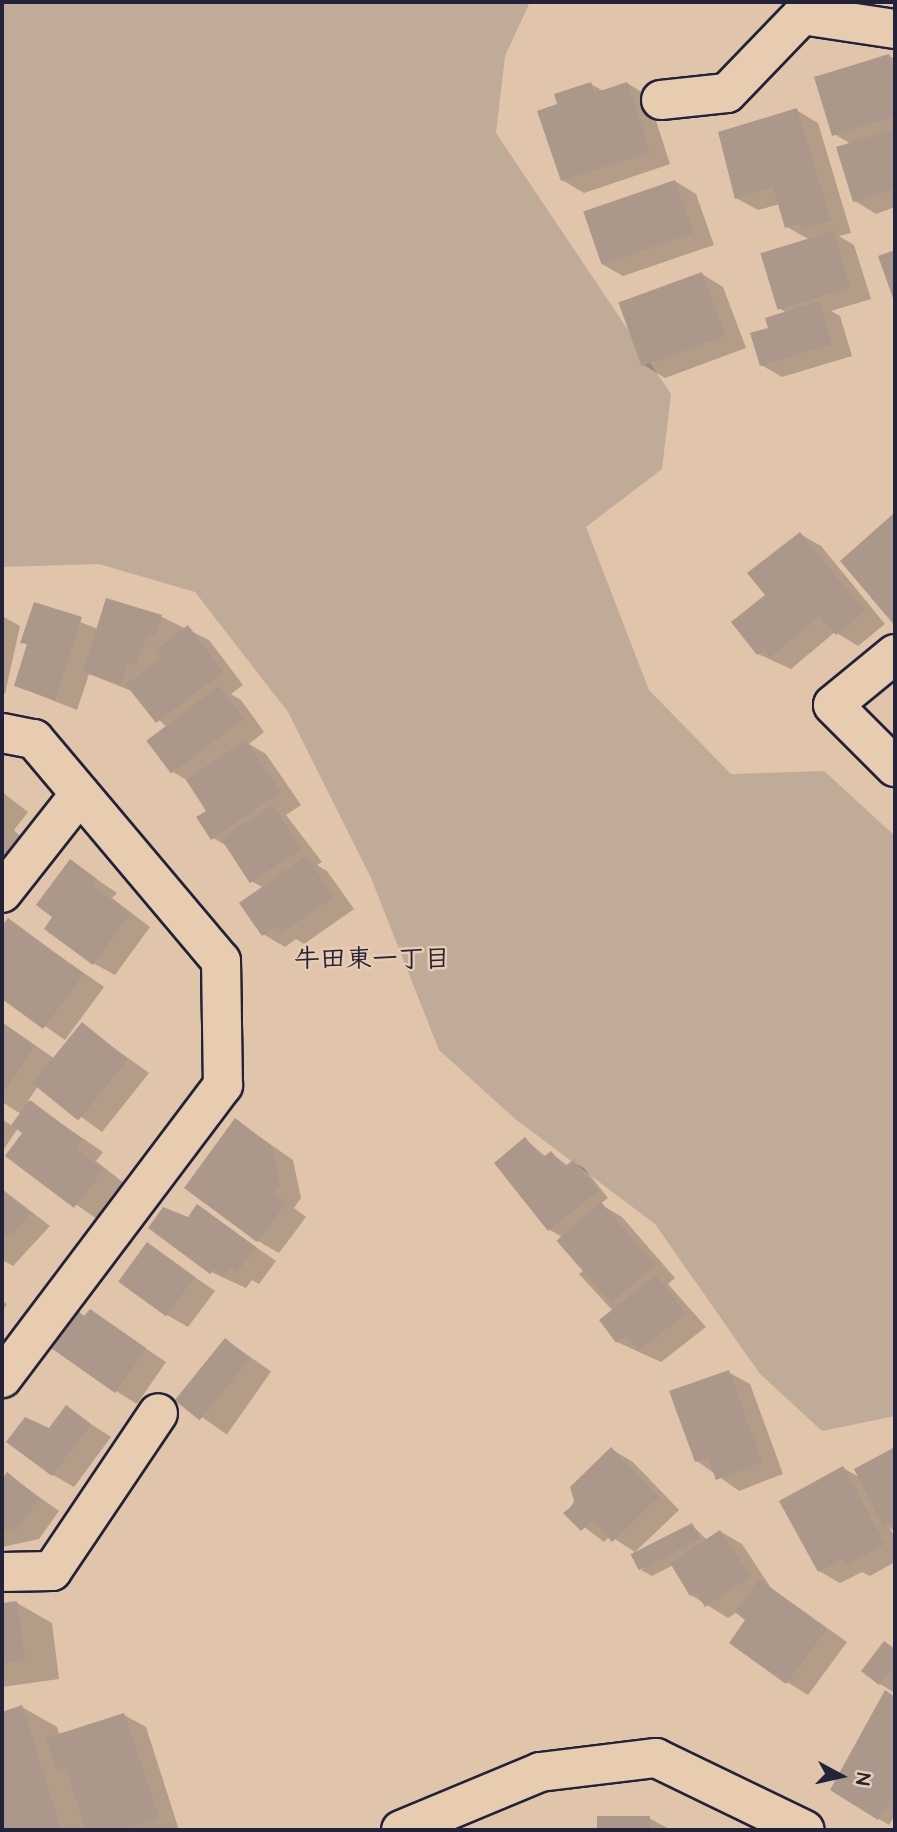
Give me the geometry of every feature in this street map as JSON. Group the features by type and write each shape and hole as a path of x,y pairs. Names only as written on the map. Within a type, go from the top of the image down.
{"street":[{"path":"661,100 727,93 802,15 895,29"},
{"path":"895,654 833,705 895,767"},
{"path":"2,733 34,739 221,961 223,1085 2,1378"},
{"path":"2,893 80,794"},
{"path":"2,1572 52,1571 158,1413"},
{"path":"401,1830 540,1772 656,1758 805,1830"}],"shaded area":[{"path":"2,2 530,2 505,56 496,133 671,394 662,469 586,527 649,690 731,774 824,771 895,836 895,1416 822,1431 760,1374 655,1224 514,1118 439,1050 371,878 288,712 195,592 99,564 2,567"}],"building":[{"path":"889,54 895,73 895,116 832,136 814,77"},
{"path":"591,82 594,93 627,82 650,152 561,181 537,111 557,104 554,94"},
{"path":"797,108 831,221 801,230 799,224 785,228 773,187 735,199 718,132"},
{"path":"895,129 895,189 853,202 836,147"},
{"path":"675,180 693,233 602,265 583,212"},
{"path":"833,231 850,287 778,310 760,253"},
{"path":"895,250 895,304 878,256"},
{"path":"702,272 725,336 642,366 618,302"},
{"path":"819,301 832,344 760,366 750,333 768,328 765,318"},
{"path":"893,514 895,517 895,626 840,561"},
{"path":"800,532 865,611 836,635 819,616 769,658 764,650 757,655 731,622 765,595 747,573"},
{"path":"106,598 162,615 155,636 148,635 135,665 128,663 121,684 83,672"},
{"path":"34,602 82,617 55,700 14,686 27,644 20,643"},
{"path":"188,625 223,672 156,723 126,685 163,656 157,649"},
{"path":"219,686 244,719 171,774 146,741"},
{"path":"245,740 281,792 211,840 196,817 206,811 186,780"},
{"path":"273,805 302,849 250,883 221,839"},
{"path":"306,856 334,897 281,933 277,926 262,936 239,903"},
{"path":"70,859 97,879 92,885 130,913 93,965 44,929 52,917 36,905"},
{"path":"8,918 84,974 43,1029 2,999 2,926"},
{"path":"82,1022 128,1059 78,1121 32,1083"},
{"path":"2,1023 35,1046 2,1095"},
{"path":"30,1100 82,1139 76,1148 104,1170 74,1208 5,1156 22,1133 11,1125"},
{"path":"235,1118 272,1146 280,1185 273,1194 286,1203 257,1242 184,1188"},
{"path":"525,1137 542,1158 551,1151 564,1167 573,1160 598,1191 548,1231 494,1163"},
{"path":"2,1191 30,1213 12,1235 8,1233 2,1241"},
{"path":"601,1202 655,1265 611,1303 556,1241"},
{"path":"197,1204 256,1247 237,1273 231,1268 224,1277 214,1269 210,1274 148,1228 163,1207 188,1217"},
{"path":"147,1242 195,1277 166,1316 118,1282"},
{"path":"656,1275 686,1314 638,1351 626,1336 616,1343 599,1320"},
{"path":"90,1309 146,1348 115,1393 51,1348 78,1311 84,1316"},
{"path":"225,1338 250,1358 200,1420 175,1400"},
{"path":"729,1370 762,1462 716,1480 708,1458 695,1462 669,1391"},
{"path":"66,1405 91,1424 52,1476 6,1442 25,1417 49,1428"},
{"path":"611,1447 659,1497 612,1542 593,1520 581,1531 563,1513 575,1504 570,1487"},
{"path":"895,1447 895,1520 883,1526 854,1469"},
{"path":"843,1466 885,1544 847,1565 844,1559 818,1572 779,1501"},
{"path":"7,1472 39,1498 18,1528 2,1531 2,1479"},
{"path":"692,1523 700,1539 639,1570 631,1554"},
{"path":"720,1530 751,1577 705,1607 696,1592 690,1596 670,1563"},
{"path":"759,1579 827,1629 786,1684 729,1643 745,1620 735,1612"},
{"path":"17,1601 25,1660 2,1663 2,1603"},
{"path":"884,1641 895,1649 895,1664 879,1685 861,1671"},
{"path":"885,1690 895,1697 895,1793 878,1820 830,1790"},
{"path":"22,1705 61,1829 2,1830 2,1712"},
{"path":"124,1713 159,1818 121,1830 86,1830 66,1769 58,1772 46,1738"},
{"path":"597,1816 650,1816 650,1830 597,1830"}],"district":[{"name":"牛田東一丁目","path":"372,960"}]}
